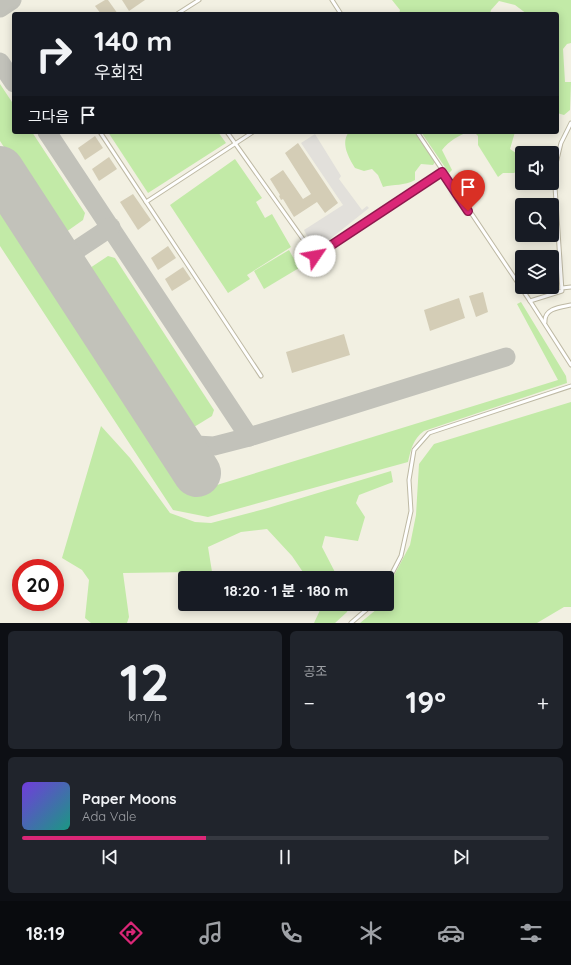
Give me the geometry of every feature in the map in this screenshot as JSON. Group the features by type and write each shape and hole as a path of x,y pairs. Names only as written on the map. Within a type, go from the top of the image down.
{"lane":[{"path":"180,12 199,0"},
{"path":"332,0 340,12"},
{"path":"530,301 562,291 554,172 561,143 571,123"},
{"path":"101,134 261,376"},
{"path":"228,134 315,256 442,172"},
{"path":"146,202 250,134"},
{"path":"417,134 530,301 571,365"},
{"path":"562,288 571,287"},
{"path":"546,326 544,320 546,315 551,310 571,304"},
{"path":"394,571 402,556 410,511 410,480 414,450 429,433 571,386"},
{"path":"351,623 365,611"}],"green space":[{"path":"392,0 571,0 571,43 567,44 563,49 565,82 571,82 570,110 564,115 559,114 559,12 524,12 515,5 499,1 490,12 400,12 400,10"},
{"path":"0,84 12,102 12,134 33,134 85,213 83,220 66,232 59,230 0,141"},
{"path":"109,134 219,134 226,143 148,193"},
{"path":"348,134 415,134 435,162 433,165 421,164 415,172 415,180 407,183 383,187 378,175 372,169 364,171 355,168 346,150 346,136"},
{"path":"422,134 464,134 454,139 442,150 452,170 449,173"},
{"path":"476,134 514,134 510,149 515,152 515,172 503,173 498,177 478,145 478,136"},
{"path":"235,159 262,198 256,202 265,218 272,214 291,247 247,275 250,279 228,293 170,205"},
{"path":"0,199 194,492 558,380 517,304 521,302 566,376 567,383 424,431 417,437 411,449 408,462 208,517 173,510 0,246"},
{"path":"289,250 299,268 264,289 254,271"},
{"path":"108,256 115,258 214,410 212,416 194,427 187,424 88,274 90,268"},
{"path":"571,402 571,607 564,607 537,623 360,623 375,611 394,611 394,576 410,545 416,515 419,464 434,444"},
{"path":"101,426 130,458 170,513 195,522 211,523 268,508 391,471 393,482 359,495 356,503 365,517 358,541 325,536 322,547 334,571 302,571 292,556 267,529 241,532 208,547 212,571 123,573 129,617 127,623 91,623 85,618 89,580 82,570 62,558"},
{"path":"320,611 347,611 335,623 314,623"}],"shaded area":[{"path":"315,134 341,176 339,179 362,210 367,206 369,208 315,251 304,230 343,205 301,143"}],"building":[{"path":"105,0 108,0 117,12 100,12 95,6"},
{"path":"122,0 145,0 129,11"},
{"path":"95,136 103,148 85,160 78,148"},
{"path":"298,143 338,203 325,213 317,202 294,217 283,199 281,200 280,195 270,179 283,170 303,199 311,194 285,153"},
{"path":"109,157 117,169 99,181 92,169"},
{"path":"133,194 151,220 138,230 120,202"},
{"path":"168,246 176,258 158,270 151,258"},
{"path":"183,267 191,279 172,291 165,279"},
{"path":"483,292 488,312 476,317 469,296"},
{"path":"459,298 465,318 430,331 424,310"},
{"path":"344,334 350,355 292,373 286,352"}],"taxiway":[{"path":"0,8 12,0"},
{"path":"0,62 12,80"},
{"path":"48,134 249,437"},
{"path":"60,261 111,227"},
{"path":"178,444 214,446 249,437 506,357"}],"runway":[{"path":"0,170 197,473"}],"route":[{"path":"315,256 442,172 468,211"}]}
